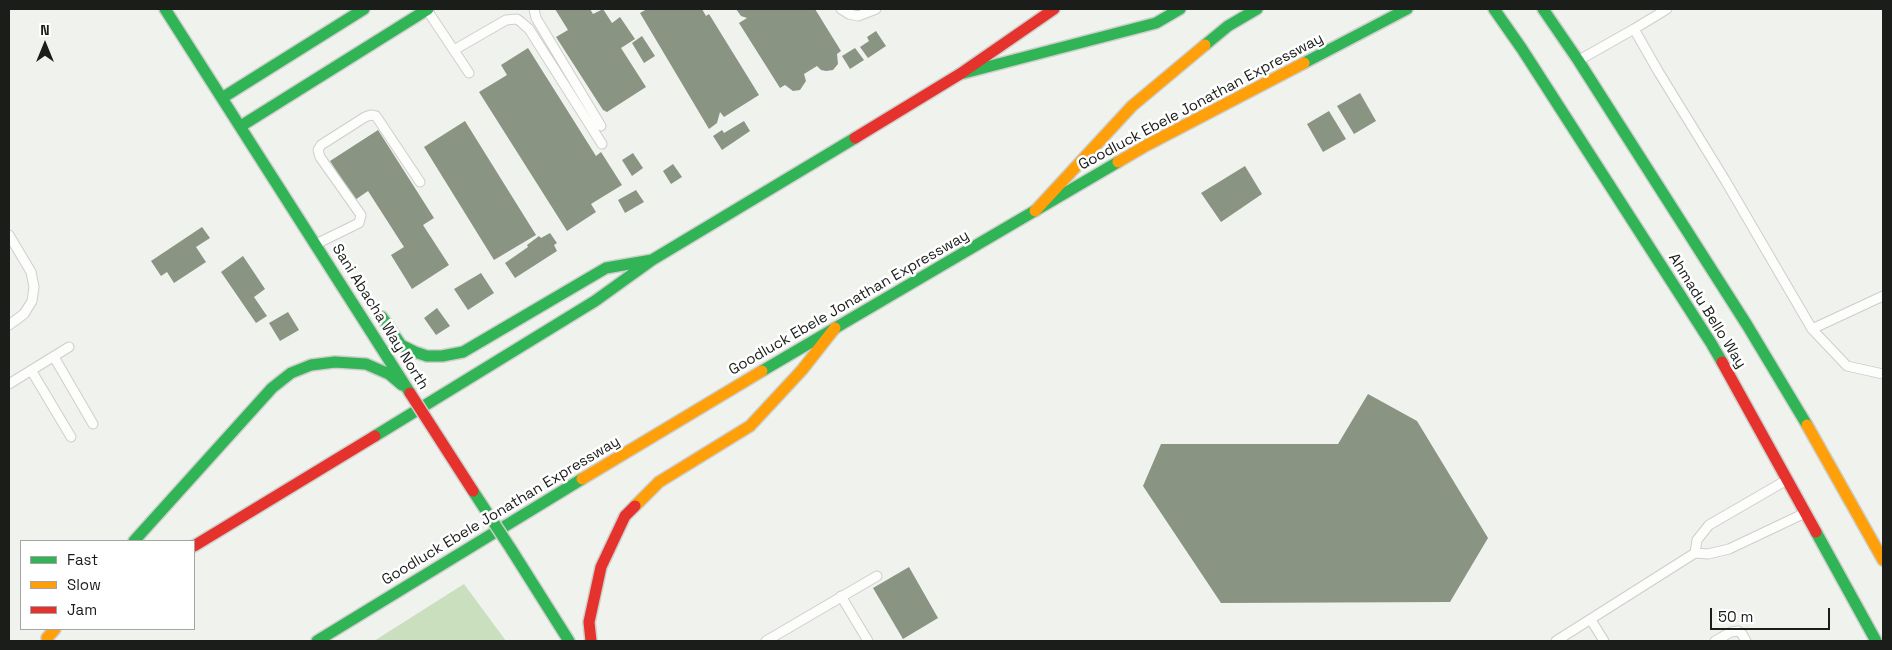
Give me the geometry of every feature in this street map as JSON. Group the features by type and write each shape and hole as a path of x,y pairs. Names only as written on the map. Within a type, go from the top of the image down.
{"main road":[{"name":"Sani Abacha Way North","path":"165,9 242,126 569,641"},
{"path":"222,98 364,9"},
{"path":"242,126 428,9"},
{"path":"195,545 596,301 652,260 960,74 1054,9"},
{"path":"960,74 1156,23 1180,9"},
{"path":"1035,211 1132,106 1228,26 1257,9"},
{"name":"Goodluck Ebele Jonathan Expressway","path":"317,641 677,421 1146,145 1407,9"},
{"name":"Ahmadu Bello Way","path":"1494,9 1527,57 1711,343 1876,641"},
{"name":"Ahmadu Bello Way","path":"1543,9 1578,60 1747,325 1818,444 1883,560"},
{"path":"316,244 348,276"},
{"path":"373,303 401,345 427,356 442,356 463,352 606,268 652,260"},
{"path":"591,641 590,622 601,567 625,516 658,482 750,426 802,370 835,328"},
{"path":"135,540 272,388 291,373 311,365 335,362 366,364 389,374 410,393"},
{"path":"44,640 54,630"},
{"path":"44,640 59,630"}],"lane":[{"path":"428,9 469,73"},
{"path":"534,9 536,18 601,126"},
{"path":"841,9 849,14 858,16 876,9"},
{"path":"1578,60 1667,9"},
{"path":"454,50 506,20 517,19 528,29 602,144"},
{"path":"1634,29 1812,329 1847,366 1883,374"},
{"path":"316,244 359,223 361,215 320,157 318,150 321,145 365,117 376,116 420,182"},
{"path":"9,235 30,272 34,287 32,301 24,314 9,325"},
{"path":"1812,329 1883,296"},
{"path":"9,384 69,347"},
{"path":"54,357 93,424"},
{"path":"30,370 71,437"},
{"path":"1695,553 1697,540 1709,525 1788,480"},
{"path":"1556,641 1695,553 1708,554 1728,549 1805,512"},
{"path":"766,641 876,576"},
{"path":"841,596 868,641"},
{"path":"1591,620 1604,641"},
{"path":"1716,641 1731,632 1738,631 1746,641"}],"green space":[{"path":"464,584 506,641 374,641"}],"building":[{"path":"555,9 590,9 593,14 603,9 612,23 620,17 635,39 621,48 646,87 607,112 603,110 556,37 568,30"},
{"path":"647,9 702,9 706,16 709,14 759,95 724,117 720,112 717,123 709,129 640,13"},
{"path":"736,9 815,9 841,51 837,54 838,64 833,70 821,70 817,66 804,74 806,81 800,90 793,91 785,85 780,88 739,23 747,18 741,16"},
{"path":"876,31 886,46 868,58 860,47 869,41 867,37"},
{"path":"642,36 655,56 644,63 632,43"},
{"path":"528,48 596,156 601,152 622,185 591,204 596,212 567,231 479,92 507,75 501,65"},
{"path":"855,48 864,60 850,69 842,56"},
{"path":"1360,93 1376,121 1354,134 1337,106"},
{"path":"1329,111 1346,139 1323,152 1307,124"},
{"path":"465,121 536,235 494,260 424,147"},
{"path":"744,121 750,131 722,150 713,136 722,130 724,133"},
{"path":"378,130 434,218 423,225 449,265 412,289 391,255 404,247 368,191 355,200 330,161"},
{"path":"633,153 643,168 632,176 622,160"},
{"path":"673,164 682,177 671,184 663,171"},
{"path":"1245,166 1262,194 1221,222 1201,193"},
{"path":"636,190 644,202 625,213 618,200"},
{"path":"202,227 210,238 196,247 206,262 174,283 167,272 161,276 151,261"},
{"path":"550,233 557,243 554,245 557,251 515,278 505,263 528,247 527,245 539,236 541,238"},
{"path":"243,256 265,289 254,297 267,316 256,323 221,272"},
{"path":"481,273 494,293 468,310 454,289"},
{"path":"437,308 450,326 436,335 424,318"},
{"path":"288,312 299,330 280,341 269,323"},
{"path":"1368,394 1417,421 1488,538 1450,602 1221,603 1143,486 1161,444 1338,444"},
{"path":"909,567 938,618 903,639 873,588"}],"traffic: fast":[{"path":"165,9 410,393"},
{"path":"222,98 364,9"},
{"path":"241,126 428,9"},
{"path":"960,74 1156,23 1180,9"},
{"path":"1205,45 1228,26 1257,9"},
{"path":"1304,63 1407,9"},
{"path":"1494,9 1522,49 1722,362"},
{"path":"1543,9 1578,60 1747,325 1807,425"},
{"path":"375,436 595,301 652,260 855,138"},
{"path":"762,371 1118,162"},
{"path":"382,317 401,345 415,352 427,356 442,356 463,352 606,268 652,260"},
{"path":"135,540 272,388 291,373 311,365 335,362 366,364 389,374 402,385"},
{"path":"317,641 582,479"},
{"path":"473,491 511,549"},
{"path":"1816,532 1876,641"},
{"path":"511,549 569,641"}],"traffic: slow":[{"path":"1035,211 1132,106 1205,45"},
{"path":"1118,162 1304,63"},
{"path":"635,506 659,482 750,426 802,370 835,328"},
{"path":"582,479 762,371"},
{"path":"1807,425 1883,560"},
{"path":"47,638 54,630"}],"traffic: jam":[{"path":"855,138 960,74 1054,9"},
{"path":"1722,362 1816,532"},
{"path":"410,393 473,491"},
{"path":"195,545 375,436"},
{"path":"591,641 589,622 601,567 625,516 635,506"}]}
